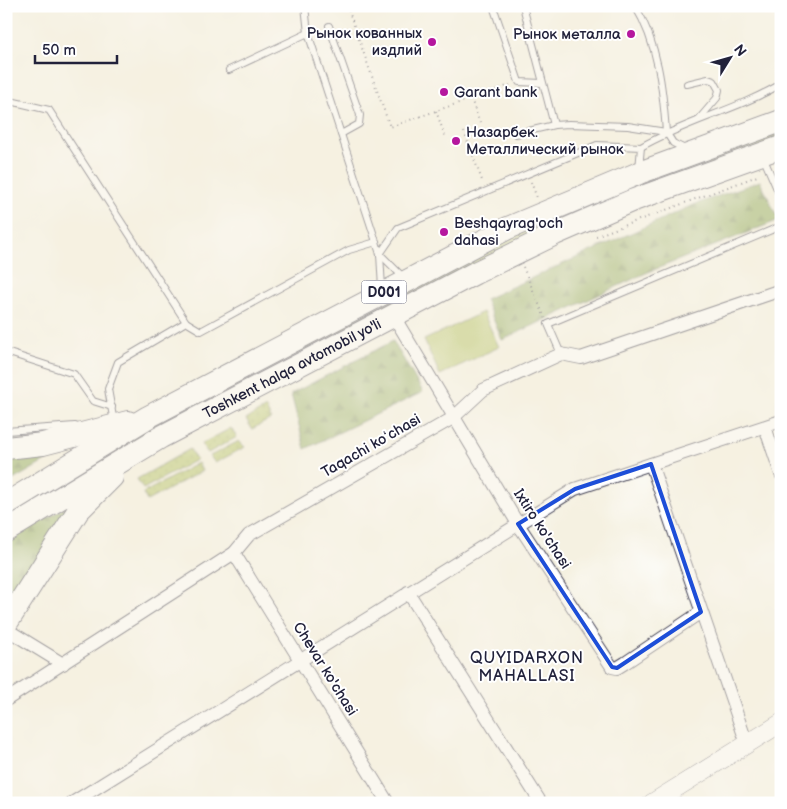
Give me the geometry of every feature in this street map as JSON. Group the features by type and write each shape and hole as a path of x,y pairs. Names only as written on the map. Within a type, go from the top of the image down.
{"highway":[{"name":"Toshkent halqa avtomobil yo'li","path":"6,504 148,417 406,280 544,211 639,173 781,121"},
{"name":"Toshkent halqa avtomobil yo'li","path":"6,531 161,437 393,315 555,234 631,201 771,157"},
{"path":"6,448 43,444 112,417 148,417"},
{"path":"6,624 78,511 114,476 161,437"}],"street":[{"path":"561,354 581,358 781,290"},
{"name":"Ixtiro ko'chasi","path":"393,315 518,524 612,667 617,668 701,612"},
{"name":"Taqachi koʻchasi","path":"6,700 234,553 249,535 453,418 483,390 561,354"},
{"path":"72,803 575,489 781,421"},
{"path":"765,427 781,474"},
{"path":"651,464 746,744"},
{"name":"Chevar ko'chasi","path":"234,553 388,803"},
{"path":"408,592 541,803"},
{"path":"6,628 62,664"},
{"path":"652,803 781,723"}],"lane":[{"path":"305,6 308,33 380,254 383,293"},
{"path":"493,6 519,82 542,82"},
{"path":"523,6 554,125"},
{"path":"635,6 643,20 662,84 666,132 672,143 693,153"},
{"path":"329,26 360,115 360,124 341,134"},
{"path":"229,70 308,33"},
{"path":"687,84 708,79 714,81 719,90 717,98 698,120"},
{"path":"380,254 398,228 486,190 597,145 641,147 666,132 764,94 781,84"},
{"path":"6,100 49,110 186,322 201,331 349,250 376,242"},
{"path":"516,134 554,125 628,126 666,132"},
{"path":"639,173 641,147"},
{"path":"771,157 781,198"},
{"path":"561,354 548,324 781,226"},
{"path":"380,254 406,280"},
{"path":"112,417 108,388 118,362 186,322"},
{"path":"6,352 74,374 93,401 112,417"},
{"path":"6,431 86,423"}],"path":[{"path":"347,6 390,127 519,82"},
{"path":"471,99 481,126"},
{"path":"436,111 446,139"},
{"path":"464,132 486,190"},
{"path":"588,239 771,157"},
{"path":"532,185 537,198"},
{"path":"530,264 523,267 548,324"}],"highlighted area":[{"path":"651,464 701,612 617,668 612,667 518,524 575,489"}],"green space":[{"path":"781,130 781,138 378,312 212,398 6,519 6,512 123,441 518,234 642,183"},
{"path":"760,181 779,220 646,273 502,340 485,299 693,205"},
{"path":"483,312 499,347 440,375 424,340"},
{"path":"393,341 423,392 305,449 291,394"},
{"path":"266,408 271,419 252,429 246,419"},
{"path":"231,428 237,437 208,453 201,444"},
{"path":"239,441 245,447 215,463 210,456"},
{"path":"190,449 196,460 143,489 137,479"},
{"path":"58,453 56,455 6,484 6,456"},
{"path":"198,463 202,471 147,501 143,493"},
{"path":"79,499 6,609 6,543"}],"place":[{"name":"Рынок металла","path":"631,34"},
{"name":"Рынок кованных издлий","path":"432,42"},
{"name":"Garant bank","path":"444,92"},
{"name":"Назарбек. Металлический рынок","path":"456,141"},
{"name":"Beshqayrag'och dahasi","path":"444,232"}],"district":[{"name":"QUYIDARXON MAHALLASI","path":"527,667"}]}
